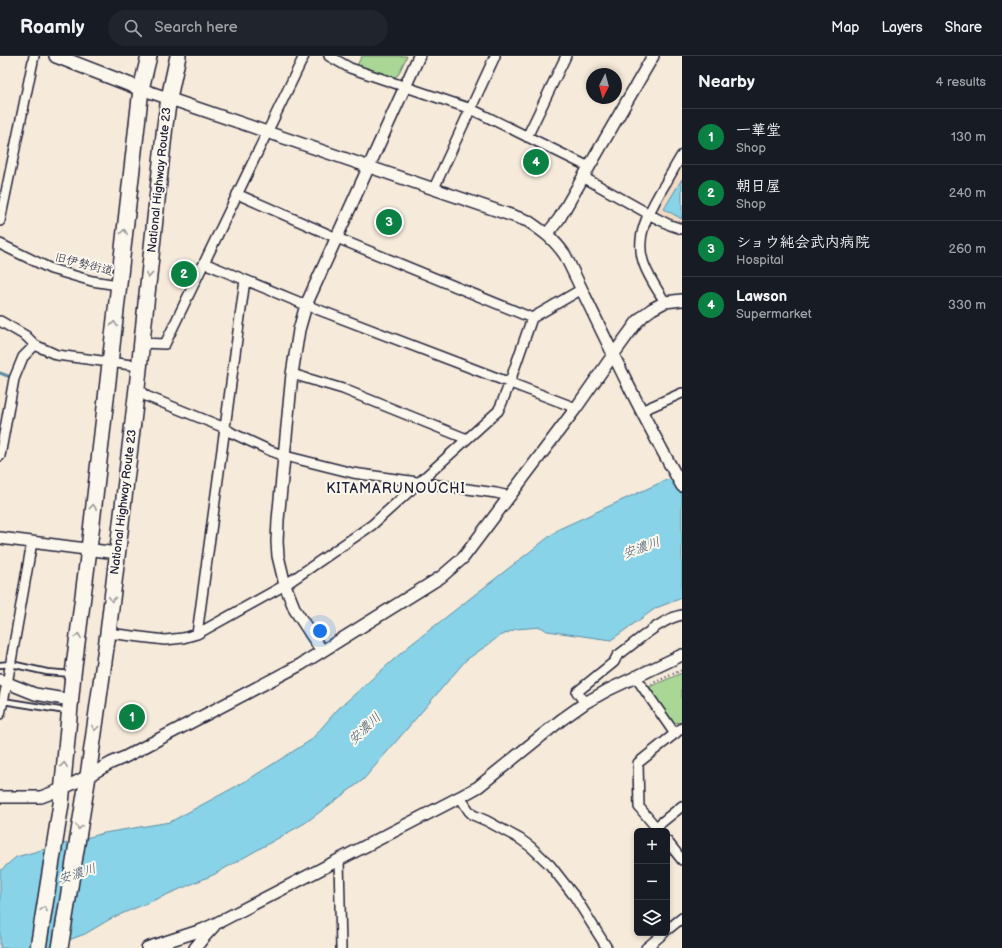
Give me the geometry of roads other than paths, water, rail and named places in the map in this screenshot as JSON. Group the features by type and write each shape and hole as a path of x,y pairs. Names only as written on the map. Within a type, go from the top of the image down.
{"highway":[{"path":"38,948 61,804 73,674 89,550 141,89 149,56"},
{"name":"National Highway Route 23","path":"60,948 108,633 137,388 168,98 178,56"}],"main road":[{"path":"56,56 141,89"}],"street":[{"path":"0,221 34,56"},
{"path":"142,343 165,344 304,56"},
{"path":"328,56 350,68 471,109 527,137 586,172 648,213 670,225 682,229"},
{"path":"322,651 295,610 285,584 278,556 278,520 292,374 299,330 306,305 419,56"},
{"path":"434,188 495,56"},
{"path":"527,137 566,56"},
{"path":"547,234 559,219 653,56"},
{"path":"141,89 528,221 547,234 558,245 564,255 641,411 682,486"},
{"path":"665,302 646,270 643,261 641,242 642,230 648,213 682,155"},
{"path":"237,194 337,238 532,318"},
{"name":"旧伊勢街道","path":"0,244 50,269 92,281 118,285"},
{"path":"204,263 306,305 576,408"},
{"path":"197,634 245,280"},
{"path":"108,633 165,640 197,634 285,584 372,525 498,411 532,318 582,289"},
{"path":"0,797 41,797 62,789 86,783 111,763 300,665 441,577 463,558 576,408 637,322 652,309 665,302 682,300"},
{"path":"0,321 26,336 35,345 57,355 139,366"},
{"path":"0,456 4,415 14,379 23,357 35,345"},
{"path":"292,374 342,389 467,439"},
{"path":"137,388 146,396 226,428 232,433 271,452 353,473 509,496"},
{"path":"641,411 682,393"},
{"path":"0,538 117,553"},
{"path":"0,714 3,701 4,682 11,664 32,542"},
{"path":"584,703 577,692 614,662 617,656 659,625 682,615"},
{"path":"147,948 202,930 217,923 460,797 478,787 584,703 635,676 682,655"},
{"path":"635,676 642,687 678,731 638,763 639,807 656,828"},
{"path":"4,682 70,706"},
{"path":"460,797 473,815 520,839 532,847 550,865 575,897 607,948"},
{"path":"658,828 682,806"},
{"path":"670,845 682,860"},
{"path":"339,860 341,948"},
{"path":"670,928 682,918"},
{"path":"196,948 217,923"},
{"path":"646,948 660,936"}],"lane":[{"path":"0,665 11,664 47,672 73,674"},
{"path":"3,701 70,706"}],"water":[{"path":"682,179 682,219 664,209"},
{"name":"安濃川","path":"682,475 682,598 656,608 611,640 547,631 541,627 516,629 498,637 466,660 363,780 305,823 213,875 112,918 85,934 47,948 0,948 0,871 16,857 104,833 170,822 246,781 311,740 338,709 409,646 559,529 664,481"}],"waterway":[{"path":"0,373 13,378"}],"place":[{"name":"Lawson","path":"536,162"},
{"name":"ショウ純会武内病院","path":"389,222"},
{"name":"朝日屋","path":"184,274"},
{"name":"一華堂","path":"132,717"}],"district":[{"name":"KITAMARUNOUCHI","path":"396,488"}]}
